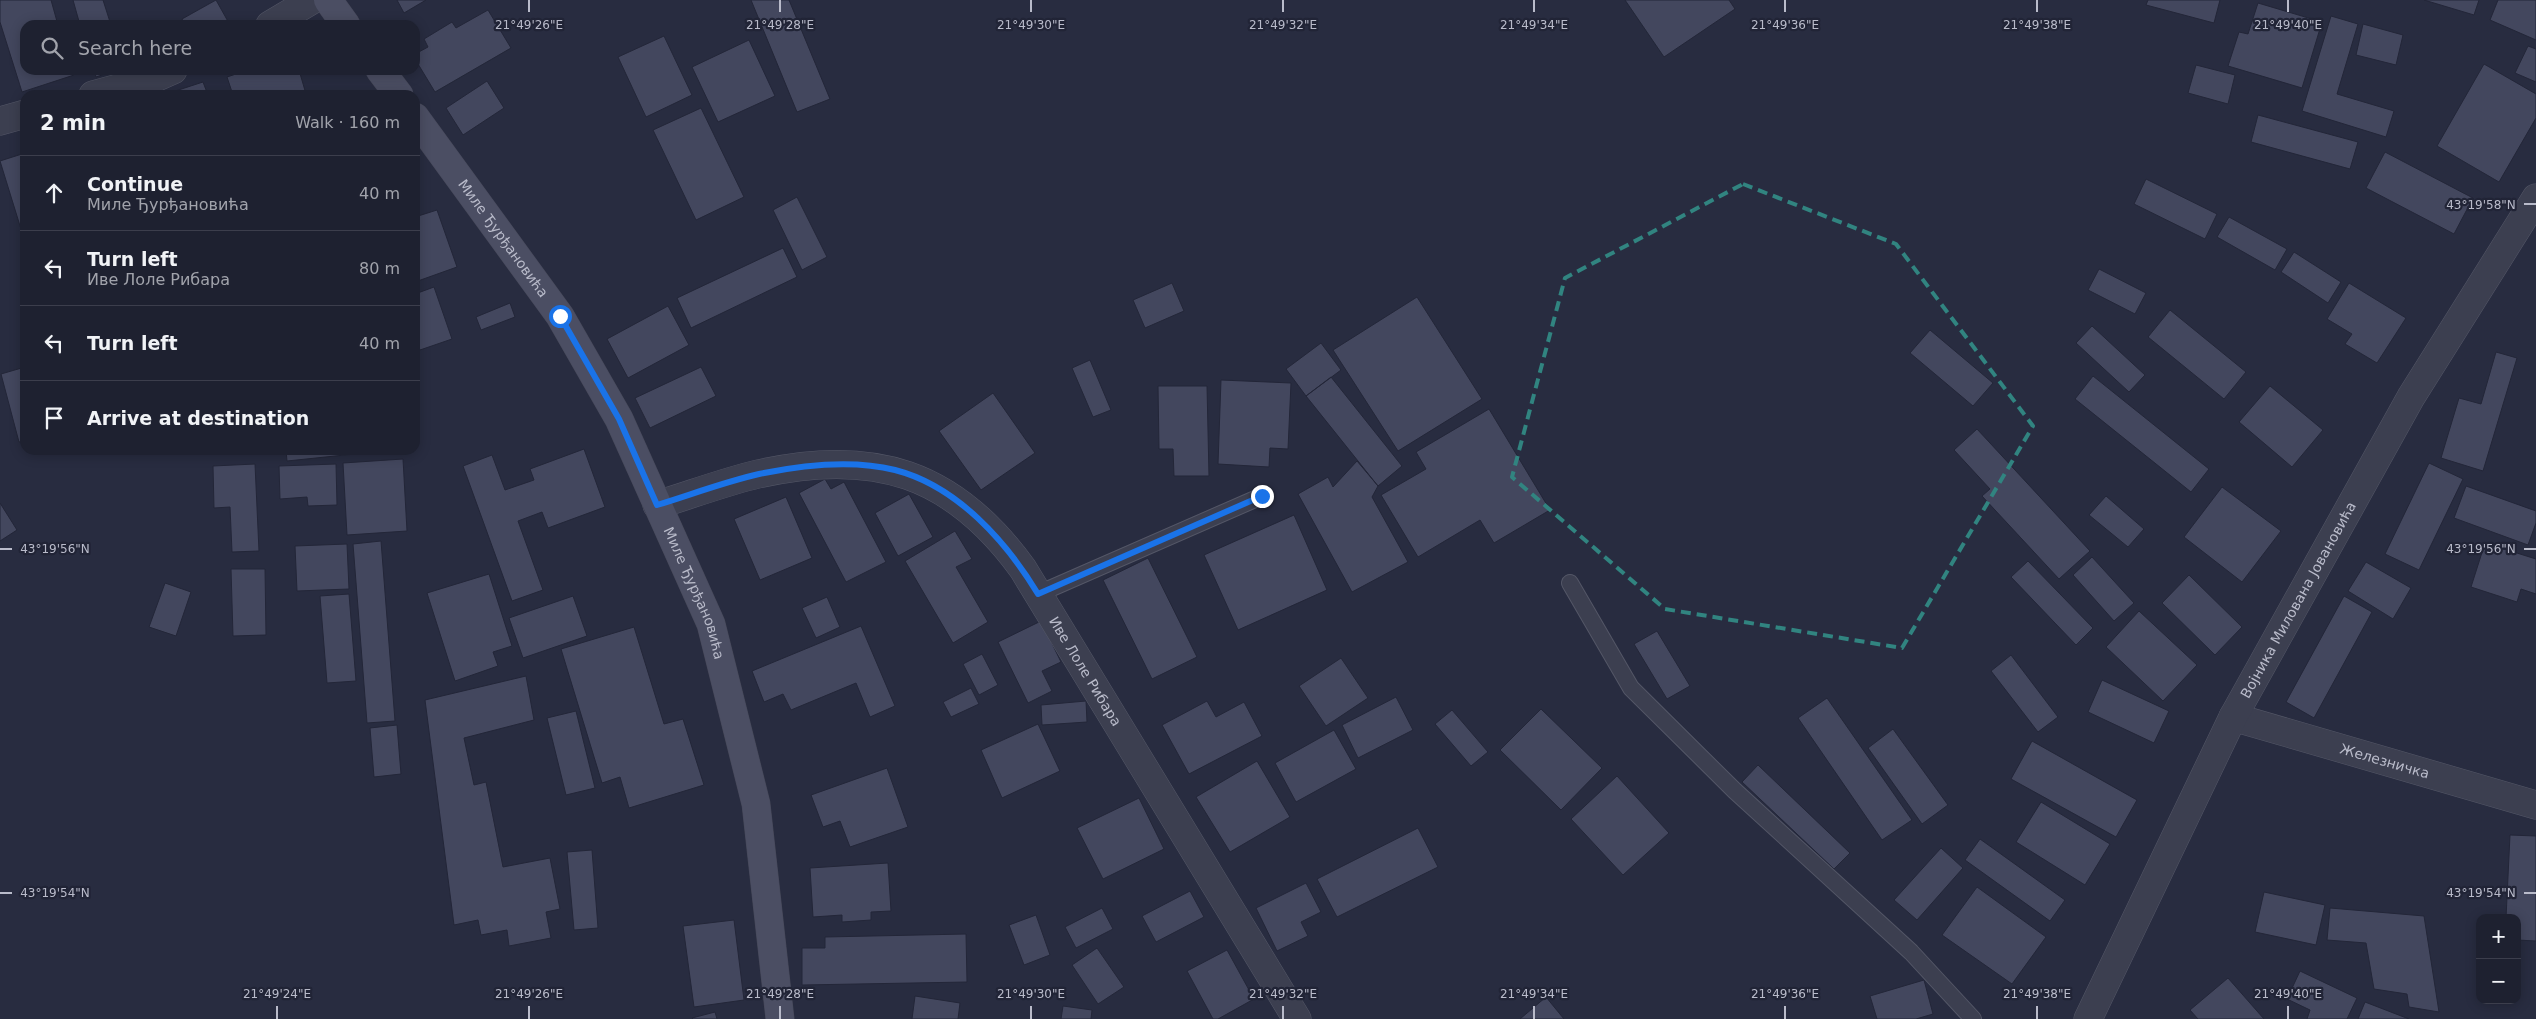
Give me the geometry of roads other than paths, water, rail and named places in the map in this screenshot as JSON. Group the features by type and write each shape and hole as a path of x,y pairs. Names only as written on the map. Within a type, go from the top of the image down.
{"street":[{"path":"278,20 312,0"},
{"path":"328,0 342,20"},
{"path":"111,90 162,75"},
{"path":"384,75 395,90"},
{"path":"0,121 20,115"},
{"name":"Миле Ђурђановића","path":"420,123 560,316 619,419 711,624 756,804 780,1019"},
{"name":"Војника Милована Јовановића","path":"2088,1019 2233,717 2410,397 2536,198"},
{"name":"Иве Лоле Рибара","path":"657,505 757,474 794,468 864,464 896,470 927,483 975,515 1010,552 1038,594 1297,1019"},
{"name":"Железничка","path":"2233,717 2536,805"}],"lane":[{"path":"1038,594 1262,496"},
{"path":"1570,583 1631,688 1735,791 1911,952 1973,1019"}]}
